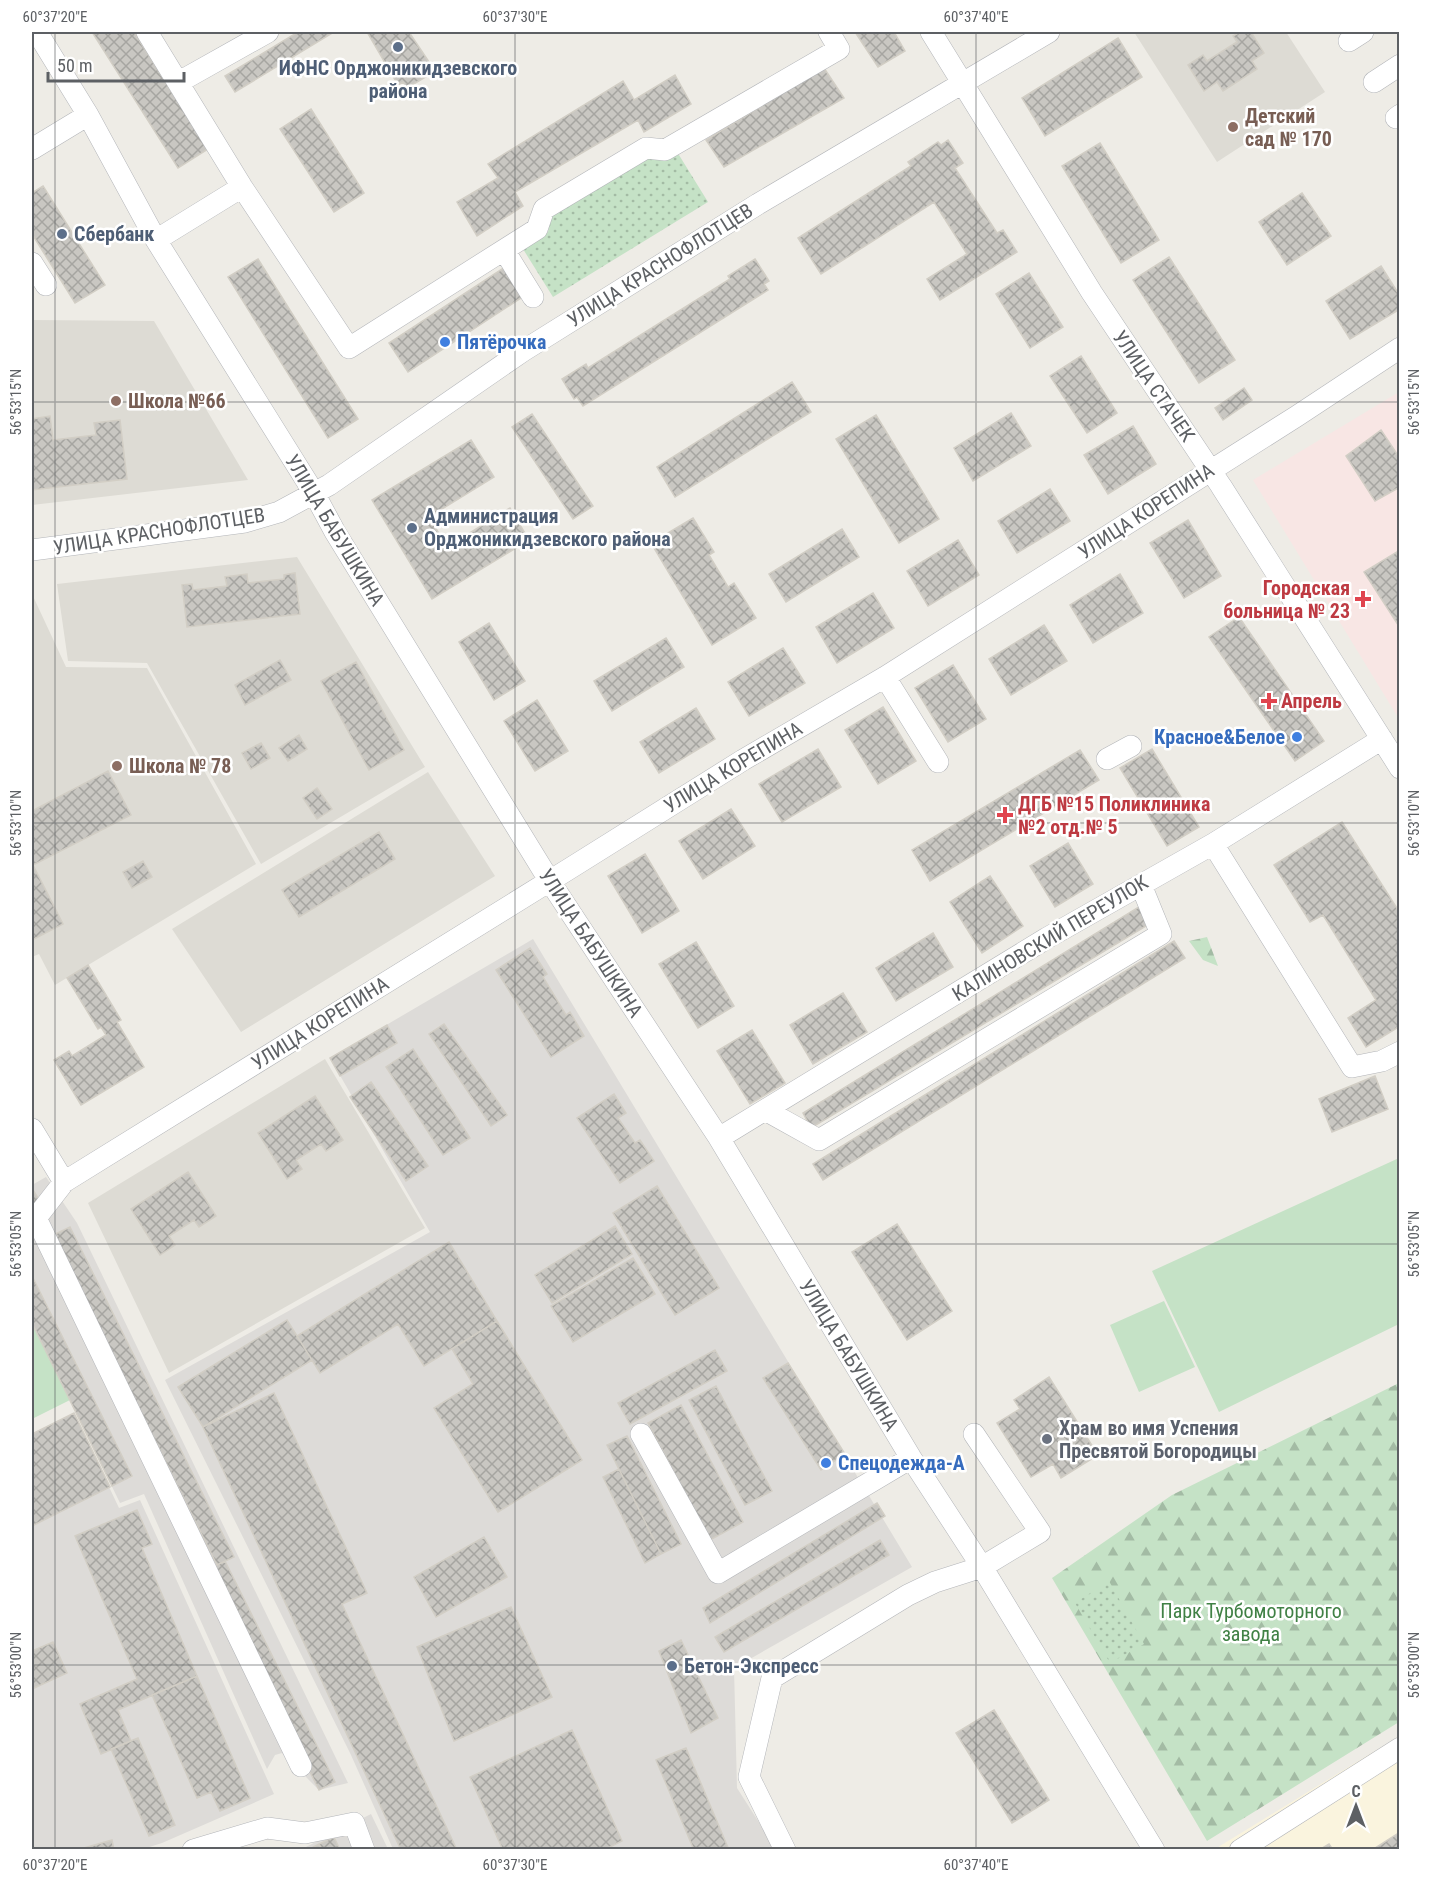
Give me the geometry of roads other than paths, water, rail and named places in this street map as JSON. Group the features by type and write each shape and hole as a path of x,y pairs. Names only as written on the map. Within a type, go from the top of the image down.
{"street":[{"name":"УЛИЦА БАБУШКИНА","path":"37,32 88,115 156,240 314,493 335,532 549,880 719,1138 910,1458 982,1568 1154,1850"},
{"path":"147,32 242,187 349,348 537,229 544,209 646,148 665,150 839,49 829,32"},
{"path":"179,82 268,32"},
{"name":"УЛИЦА СТАЧЕК","path":"931,32 1092,293 1210,470 1400,768"},
{"name":"УЛИЦА КРАСНОФЛОТЦЕВ","path":"32,550 246,522 279,512 339,478 524,351 758,204 1049,32"},
{"path":"1374,81 1400,65"},
{"path":"32,149 88,115"},
{"path":"156,240 242,187"},
{"path":"504,250 533,297"},
{"path":"32,263 46,285"},
{"name":"УЛИЦА КОРЕПИНА","path":"64,1182 743,760 885,676 1297,416 1400,348"},
{"path":"885,676 938,762"},
{"name":"КАЛИНОВСКИЙ ПЕРЕУЛОК","path":"719,1138 1047,938 1213,844 1382,739"},
{"path":"1107,759 1131,746"},
{"path":"1213,844 1352,1067 1382,1061 1400,1052"},
{"path":"765,1110 819,1140 1161,934 1141,885"},
{"path":"32,1129 64,1182 36,1218 301,1766"},
{"path":"641,1434 718,1573 910,1458"},
{"path":"785,1850 749,1777 772,1678 908,1595 935,1582 982,1568 1040,1532 974,1434"},
{"path":"1240,1850 1400,1748"},
{"path":"193,1850 267,1828 305,1833 354,1823 364,1850"}],"place":[{"name":"ИФНС Орджоникидзевского района","path":"398,47"},
{"name":"Детский сад № 170","path":"1233,127"},
{"name":"Сбербанк","path":"62,234"},
{"name":"Пятёрочка","path":"445,342"},
{"name":"Школа №66","path":"116,401"},
{"name":"Администрация Орджоникидзевского района","path":"412,528"},
{"name":"Городская больница № 23","path":"1363,599"},
{"name":"Апрель","path":"1269,701"},
{"name":"Красное&Белое","path":"1297,737"},
{"name":"Школа № 78","path":"117,766"},
{"name":"ДГБ №15 Поликлиника №2 отд.№ 5","path":"1005,815"},
{"name":"Храм во имя Успения Пресвятой Богородицы","path":"1047,1439"},
{"name":"Спецодежда-А","path":"826,1463"},
{"name":"Бетон-Экспресс","path":"672,1666"}],"park label":[{"name":"Парк Турбомоторного завода","path":"1251,1622"}]}
